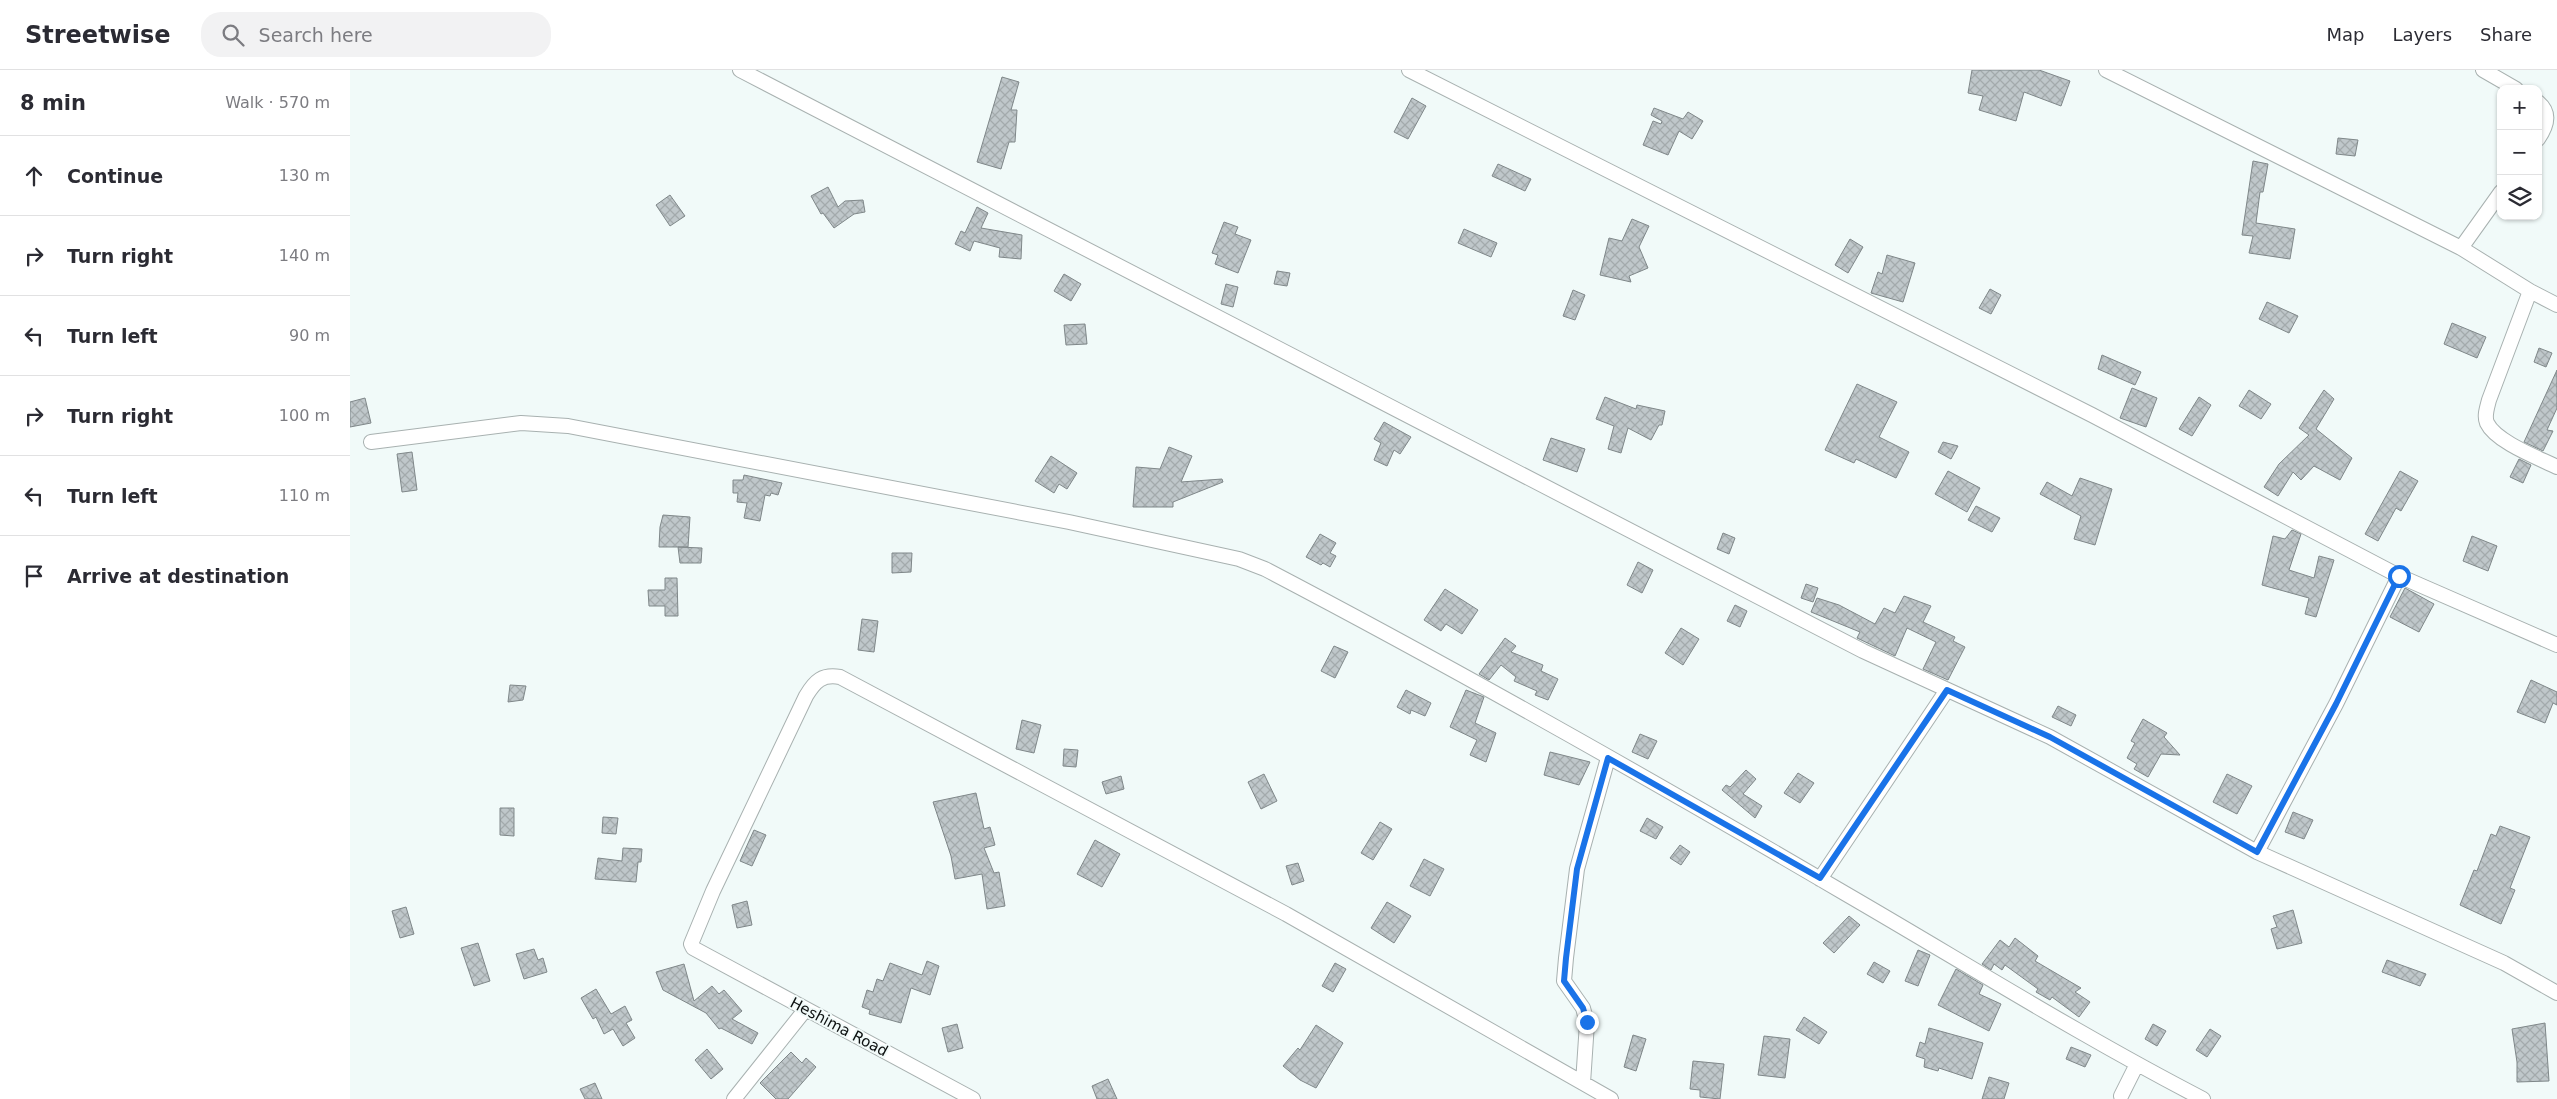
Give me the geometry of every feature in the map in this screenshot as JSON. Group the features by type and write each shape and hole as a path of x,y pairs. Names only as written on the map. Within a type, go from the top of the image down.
{"street":[{"path":"740,70 1863,651 2050,737 2257,852 2504,963 2557,993"},
{"path":"1409,70 2075,406 2399,576 2555,641"},
{"path":"2106,70 2461,248 2530,292 2557,305"},
{"path":"2482,70 2509,85"},
{"path":"2542,107 2547,118 2546,127 2542,133"},
{"path":"2461,248 2497,198"},
{"path":"2530,292 2489,400 2486,416 2488,424 2507,442 2557,467"},
{"path":"371,442 521,423 568,426 1069,522 1239,559 1265,569 1472,680 1820,878 2137,1064 2203,1099"},
{"path":"2257,852 2336,704 2399,576"},
{"name":"Heshima Road","path":"973,1099 805,1010 693,948 691,944 712,891 806,696 818,679 832,676 840,677 1286,914 1583,1083"},
{"path":"1820,878 1947,690"},
{"path":"1608,758 1577,869 1564,981 1583,1008 1587,1022 1583,1083 1612,1099"},
{"path":"734,1099 805,1010"},
{"path":"2121,1096 2137,1064"}],"building":[{"path":"1972,70 2039,70 2070,81 2061,106 2024,92 2016,121 1979,110 1983,96 1968,93"},
{"path":"1002,77 1019,82 1011,110 1017,110 1015,142 1009,142 1001,169 977,162"},
{"path":"1412,98 1426,106 1408,139 1394,132"},
{"path":"1654,108 1683,119 1688,112 1703,121 1692,139 1679,131 1668,155 1643,145 1653,121 1661,124 1662,121 1651,115"},
{"path":"2338,138 2358,140 2355,156 2336,154"},
{"path":"2253,161 2268,164 2263,192 2260,192 2256,223 2295,229 2290,259 2249,253 2253,236 2242,235"},
{"path":"1498,164 1531,179 1525,191 1492,176"},
{"path":"828,187 838,207 845,201 863,200 865,212 854,214 834,228 823,213 821,214 811,196"},
{"path":"670,195 685,216 670,226 656,205"},
{"path":"977,207 988,213 981,228 1022,235 1021,259 999,257 1000,248 974,241 970,251 955,244 961,231 965,233"},
{"path":"1632,219 1649,226 1639,247 1648,268 1629,276 1631,282 1600,275 1609,238 1622,241"},
{"path":"1224,222 1238,227 1235,234 1251,240 1238,273 1215,264 1218,255 1212,253"},
{"path":"1464,229 1497,243 1491,257 1458,243"},
{"path":"1850,239 1863,247 1848,273 1835,265"},
{"path":"1887,255 1915,263 1903,302 1871,293 1878,272 1882,274"},
{"path":"1277,271 1290,273 1287,286 1274,284"},
{"path":"1064,274 1081,284 1071,301 1054,291"},
{"path":"1226,284 1238,287 1233,307 1221,304"},
{"path":"1990,289 2001,295 1991,314 1979,308"},
{"path":"1573,290 1585,295 1575,320 1563,316"},
{"path":"2267,302 2298,316 2289,333 2259,319"},
{"path":"2452,323 2486,337 2477,358 2444,344"},
{"path":"1085,324 1087,344 1066,345 1064,325"},
{"path":"2539,348 2552,353 2546,367 2534,362"},
{"path":"2102,355 2141,372 2135,385 2098,369"},
{"path":"2557,370 2557,408 2547,430 2553,431 2543,451 2524,442"},
{"path":"1857,384 1897,402 1879,437 1909,452 1896,478 1856,459 1854,463 1825,450"},
{"path":"2132,388 2157,398 2146,427 2120,418"},
{"path":"2249,390 2271,404 2261,419 2239,406"},
{"path":"2324,390 2334,399 2316,429 2352,458 2340,480 2314,466 2301,480 2293,472 2278,496 2264,487 2279,464 2309,435 2299,428"},
{"path":"1605,397 1636,409 1637,405 1665,411 1662,425 1659,425 1651,440 1628,428 1621,453 1608,449 1614,426 1596,419"},
{"path":"2199,397 2211,405 2192,436 2179,429"},
{"path":"365,398 371,423 350,427 350,402"},
{"path":"1384,422 1411,437 1400,454 1394,450 1387,466 1374,460 1381,443 1374,439"},
{"path":"1551,438 1585,449 1577,472 1543,460"},
{"path":"1943,442 1958,446 1951,459 1938,452"},
{"path":"1169,447 1192,456 1181,482 1222,479 1223,482 1173,502 1173,507 1133,507 1136,467 1160,469"},
{"path":"412,452 417,490 402,492 397,454"},
{"path":"1051,456 1077,473 1067,489 1059,484 1054,493 1035,481"},
{"path":"2519,459 2531,465 2523,483 2510,477"},
{"path":"1948,471 1980,488 1967,512 1935,494"},
{"path":"2400,471 2418,481 2401,511 2396,508 2378,541 2365,534"},
{"path":"744,475 782,483 778,495 771,493 770,496 765,495 760,521 744,518 747,503 737,502 738,493 733,493 733,480 743,480"},
{"path":"2080,478 2112,489 2095,545 2074,539 2081,516 2040,494 2047,482 2072,496"},
{"path":"1976,506 2000,518 1992,532 1968,520"},
{"path":"663,515 690,517 688,547 659,547"},
{"path":"2292,530 2301,534 2289,570 2314,578 2319,556 2334,560 2316,617 2305,614 2309,598 2262,585 2273,536 2285,539"},
{"path":"1723,533 1735,538 1729,554 1717,549"},
{"path":"1320,534 1336,543 1330,553 1336,556 1330,567 1323,563 1321,565 1306,557"},
{"path":"2472,536 2497,546 2488,571 2463,561"},
{"path":"678,547 702,548 701,563 680,563"},
{"path":"892,553 912,553 911,572 892,573"},
{"path":"1638,562 1653,570 1642,593 1627,585"},
{"path":"665,578 677,578 678,616 665,616 665,606 649,606 648,590 665,590"},
{"path":"1806,584 1818,588 1813,602 1801,598"},
{"path":"2405,588 2434,604 2419,632 2390,617"},
{"path":"1445,589 1478,610 1462,634 1446,624 1441,631 1424,620"},
{"path":"1904,596 1931,606 1923,622 1955,637 1953,641 1965,647 1948,680 1923,669 1936,642 1907,628 1895,656 1857,638 1860,632 1811,612 1817,598 1839,605 1875,624 1884,608 1895,613"},
{"path":"1735,605 1747,611 1740,627 1727,621"},
{"path":"862,619 878,621 874,652 858,650"},
{"path":"1681,628 1699,639 1683,665 1665,653"},
{"path":"1505,638 1516,646 1511,652 1543,665 1541,671 1558,679 1548,700 1535,695 1537,691 1514,681 1516,677 1501,665 1489,680 1479,674"},
{"path":"1334,646 1348,652 1335,678 1321,671"},
{"path":"2531,680 2557,692 2557,705 2553,703 2545,723 2517,712"},
{"path":"510,685 526,686 523,700 508,702"},
{"path":"1406,690 1431,703 1425,716 1411,710 1410,714 1397,707"},
{"path":"1466,690 1484,697 1475,723 1496,733 1486,762 1470,755 1477,740 1450,727"},
{"path":"2058,706 2076,715 2071,726 2052,717"},
{"path":"2143,719 2167,733 2164,737 2180,755 2161,754 2148,777 2134,769 2137,764 2127,758 2135,743 2131,741"},
{"path":"1022,720 1041,725 1034,753 1016,749"},
{"path":"1640,734 1657,741 1648,759 1632,752"},
{"path":"1064,749 1078,750 1076,767 1063,766"},
{"path":"1550,752 1590,762 1579,785 1544,775"},
{"path":"1746,770 1756,779 1743,794 1762,806 1755,818 1722,790 1726,785 1730,787"},
{"path":"1798,773 1814,783 1800,803 1784,793"},
{"path":"1264,774 1277,801 1261,809 1248,782"},
{"path":"2227,774 2252,786 2237,814 2213,802"},
{"path":"1121,776 1124,789 1106,794 1102,782"},
{"path":"976,793 984,829 990,827 995,845 984,848 994,873 999,872 1005,906 987,909 982,874 955,879 951,856 933,802"},
{"path":"500,808 514,808 514,836 500,835"},
{"path":"2293,812 2313,820 2304,839 2285,832"},
{"path":"603,817 618,818 616,834 602,833"},
{"path":"1647,818 1663,827 1656,839 1640,831"},
{"path":"1380,822 1392,829 1373,860 1361,853"},
{"path":"2500,826 2530,837 2510,888 2515,890 2501,924 2460,905 2474,870 2477,871 2491,834 2496,836"},
{"path":"754,830 766,835 752,866 740,861"},
{"path":"1095,840 1120,854 1102,887 1077,874"},
{"path":"1680,845 1690,852 1681,865 1670,858"},
{"path":"623,848 642,849 641,862 638,862 636,882 595,879 598,858 622,861"},
{"path":"1424,859 1444,869 1430,896 1410,886"},
{"path":"1298,863 1304,881 1292,885 1286,866"},
{"path":"747,901 752,925 737,928 732,905"},
{"path":"1387,902 1411,916 1394,943 1371,928"},
{"path":"406,907 414,934 400,938 392,911"},
{"path":"2293,910 2302,943 2277,949 2271,929 2277,927 2273,916"},
{"path":"1849,916 1860,925 1834,953 1823,943"},
{"path":"2015,938 2038,956 2035,961 2081,988 2075,992 2090,1002 2079,1017 2052,997 2050,1000 2036,992 2038,989 2005,965 2002,970 1994,964 1991,970 1982,964 2000,940 2009,947"},
{"path":"478,943 490,981 474,986 461,948"},
{"path":"534,949 538,960 543,958 547,972 524,979 516,954"},
{"path":"1918,950 1930,955 1918,986 1905,981"},
{"path":"2387,960 2426,974 2420,986 2382,972"},
{"path":"927,961 939,966 930,995 911,988 901,1023 869,1014 870,1010 862,1007 867,990 873,992 877,979 883,981 890,963 922,975"},
{"path":"1874,962 1890,971 1883,983 1867,974"},
{"path":"1335,963 1346,969 1333,992 1322,986"},
{"path":"684,964 694,1001 712,986 719,994 724,990 742,1011 732,1019 758,1033 752,1044 721,1028 719,1029 706,1013 663,990 656,972"},
{"path":"1956,969 1983,985 1979,994 2001,1004 1989,1031 1938,1005"},
{"path":"596,989 611,1014 625,1006 632,1020 626,1023 635,1038 623,1046 613,1029 604,1034 596,1017 593,1019 581,998"},
{"path":"1804,1017 1827,1032 1819,1044 1796,1030"},
{"path":"2545,1023 2549,1081 2517,1082 2517,1062 2512,1029"},
{"path":"957,1024 963,1048 948,1052 942,1028"},
{"path":"2153,1024 2166,1031 2157,1046 2145,1039"},
{"path":"1316,1025 1343,1043 1316,1088 1300,1080 1283,1066 1298,1048 1300,1050"},
{"path":"1929,1028 1983,1043 1972,1079 1939,1068 1938,1071 1924,1067 1925,1059 1916,1056 1920,1042 1925,1044"},
{"path":"2210,1029 2221,1036 2207,1057 2196,1050"},
{"path":"1633,1035 1646,1039 1636,1071 1624,1067"},
{"path":"1764,1036 1790,1039 1785,1078 1758,1075"},
{"path":"2071,1047 2091,1055 2085,1067 2066,1059"},
{"path":"707,1049 723,1069 711,1079 695,1060"},
{"path":"791,1052 802,1063 806,1058 816,1067 788,1099 776,1099 760,1083"},
{"path":"1693,1061 1724,1064 1720,1099 1700,1097 1700,1090 1690,1089"},
{"path":"1989,1077 2009,1083 2004,1099 1982,1099"},
{"path":"1108,1079 1117,1099 1097,1099 1092,1086"},
{"path":"595,1083 602,1099 585,1099 580,1089"}],"route":[{"path":"1587,1022 1583,1008 1566,987 1564,981 1577,869 1608,758 1820,878 1947,690 2050,737 2257,852 2336,704 2399,576"}]}
